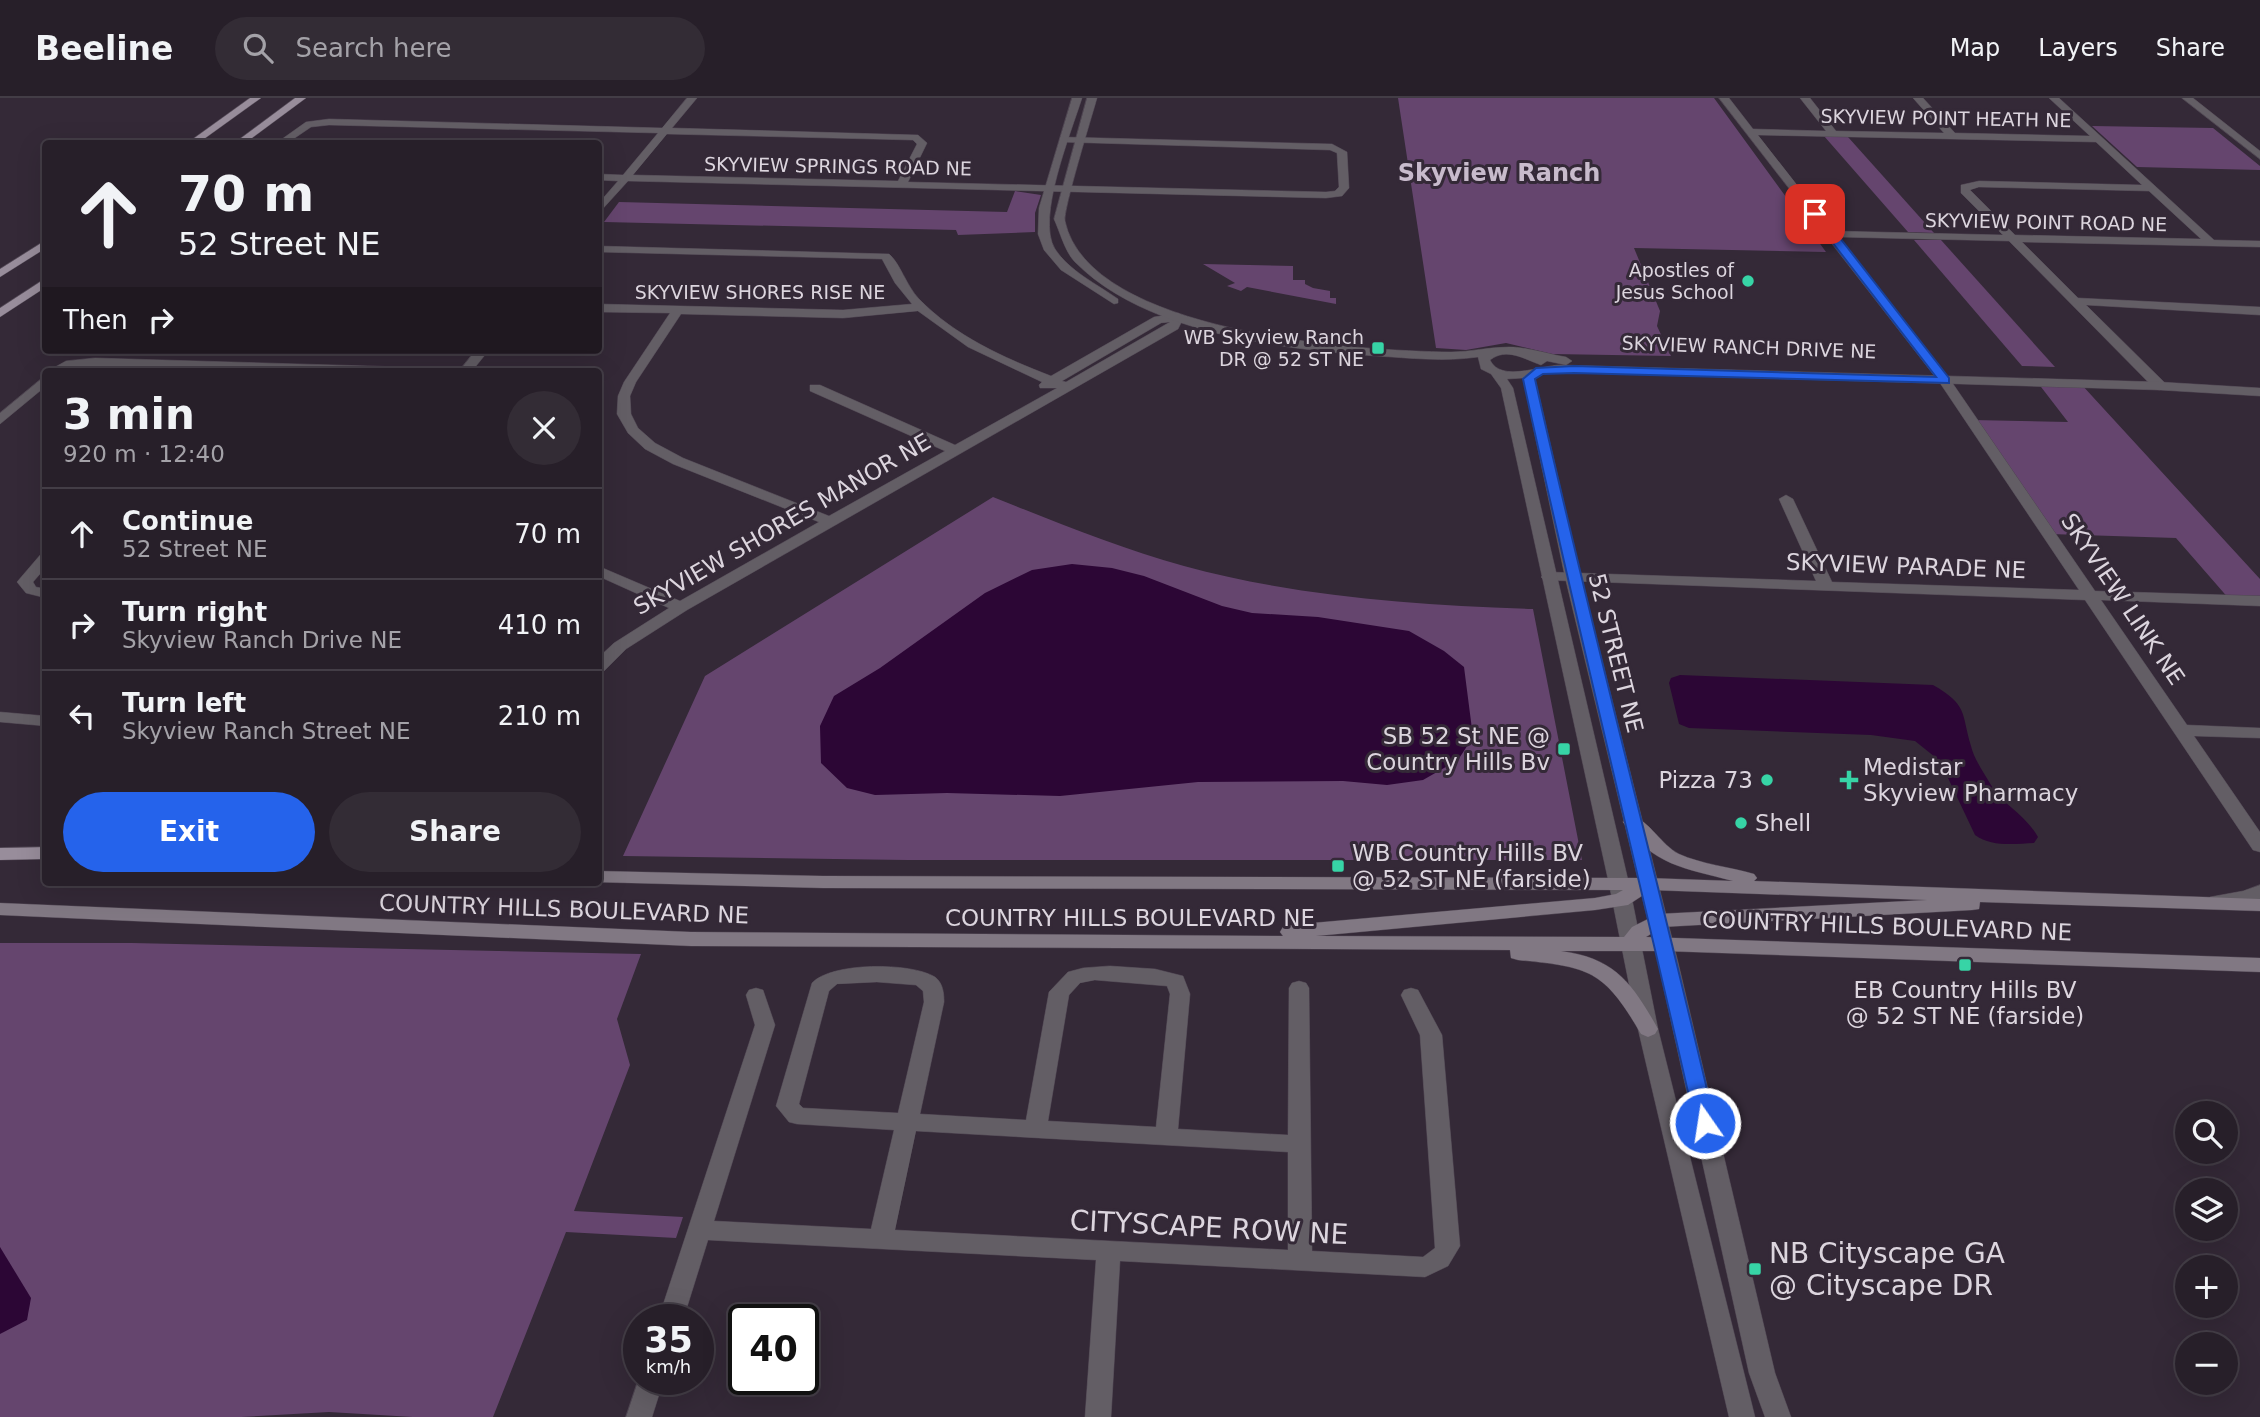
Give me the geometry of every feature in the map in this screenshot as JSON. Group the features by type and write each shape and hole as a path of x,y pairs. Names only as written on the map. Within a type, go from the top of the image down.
{"main road":[{"path":"196,140 256,98"},
{"path":"243,140 301,98"},
{"path":"0,274 42,246"},
{"path":"0,313 42,284"},
{"path":"1632,822 1657,849 1689,865 1732,876 1830,888"},
{"path":"0,852 42,853"},
{"name":"COUNTRY HILLS BOULEVARD NE","path":"602,877 1620,892"},
{"path":"1185,942 1620,892 1647,884"},
{"name":"COUNTRY HILLS BOULEVARD NE","path":"1647,884 1830,888 2260,905"},
{"path":"1630,943 1639,932 1658,920 2080,898"},
{"name":"COUNTRY HILLS BOULEVARD NE","path":"0,909 691,939 893,942 1630,943 2256,965"},
{"path":"1414,942 1587,962 1603,968 1628,992 1648,1029"}],"street":[{"path":"602,206 692,98"},
{"path":"1077,98 1063,139 1042,220 1047,244 1057,260 1076,278 1106,297 1158,320 1176,321 1268,340 1327,348 1455,356 1491,354"},
{"path":"1092,98 1065,189 1059,219 1061,234 1073,256 1112,287 1176,321 1226,340 1312,356 1465,365 1493,371"},
{"name":"SKYVIEW LINK NE","path":"1724,98 1942,376 2260,846"},
{"path":"1805,98 1833,133"},
{"path":"1918,98 1952,136"},
{"path":"2054,98 2211,243"},
{"path":"2187,98 2260,156"},
{"path":"2202,98 2260,143"},
{"path":"285,140 302,128 317,123 915,137 922,143 901,185"},
{"name":"SKYVIEW POINT HEATH NE","path":"1750,132 2098,139"},
{"path":"1063,139 1079,140"},
{"name":"SKYVIEW SPRINGS ROAD NE","path":"602,177 1326,195 1338,194 1344,188 1342,152 1332,147 1079,140"},
{"path":"2150,188 1979,184 1965,187 1965,191 2156,382"},
{"name":"SKYVIEW POINT ROAD NE","path":"1832,234 2260,244"},
{"path":"602,248 885,256 892,262 898,279 921,307 942,325 978,348 1067,387"},
{"path":"2076,301 2260,311"},
{"name":"SKYVIEW SHORES RISE NE","path":"602,308 843,314 921,307"},
{"path":"677,310 630,382 624,396 624,414 633,430 650,446 678,461 828,521"},
{"name":"SKYVIEW SHORES MANOR NE","path":"993,426 1051,381 1158,320"},
{"name":"SKYVIEW SHORES MANOR NE","path":"602,664 620,646 681,607 993,426 1067,387 1176,321"},
{"name":"SKYVIEW RANCH DRIVE NE","path":"1491,354 1506,351 1569,361 2260,385"},
{"path":"468,368 480,354"},
{"path":"1491,354 1483,359 1493,371"},
{"path":"1531,355 1541,362 1537,372"},
{"path":"63,368 81,362 223,368"},
{"name":"SKYVIEW RANCH DRIVE NE","path":"1493,371 1520,376 1537,372 1942,376"},
{"name":"52 STREET NE","path":"1493,371 1507,388 1648,1029 1742,1417"},
{"name":"52 STREET NE","path":"1537,372 1529,379 1529,385 1573,578 1664,944 1757,1352 1778,1417"},
{"name":"SKYVIEW RANCH DRIVE NE","path":"2156,382 2260,392"},
{"path":"0,420 42,383"},
{"path":"815,388 954,450"},
{"path":"1786,499 1826,586"},
{"path":"42,562 25,582 31,590 42,593"},
{"path":"602,572 681,607"},
{"name":"SKYVIEW PARADE NE","path":"1549,577 2260,601"},
{"path":"0,717 42,721"},
{"path":"2180,730 2260,733"},
{"path":"2211,904 2247,897 2260,891"},
{"path":"1036,1129 1059,992 1074,977 1088,974 1162,975 1176,981 1180,994 1166,1137"},
{"path":"881,1240 908,1124 934,991 929,983 906,976 841,976 828,979 819,988 787,1106 797,1116 908,1124 1299,1144"},
{"path":"1299,988 1300,1262"},
{"path":"675,1304 765,1025 756,995"},
{"name":"CITYSCAPE ROW NE","path":"700,1230 1415,1268 1438,1262 1445,1255 1448,1246 1431,1035 1410,995"},
{"path":"1098,1417 1109,1250"},
{"path":"639,1417 646,1395"}],"shaded area":[{"path":"1398,98 1714,98 1826,252 1634,248 1660,311 1657,326 1671,356 1552,354 1506,343 1466,350 1436,348"},
{"path":"2092,126 2213,128 2260,166 2260,170 2137,167"},
{"path":"1824,136 1848,137 1934,233 1908,232"},
{"path":"1015,191 1041,195 1035,213 1035,232 958,235 956,230 604,222 619,202 1007,212"},
{"path":"1914,240 1941,240 2055,367 2022,366"},
{"path":"1203,264 1293,266 1293,280 1305,280 1305,284 1313,288 1330,291 1330,298 1336,298 1336,304 1247,287 1241,291 1227,286 1235,283"},
{"path":"2038,383 2081,384 2260,579 2260,601 2230,600 2176,538 2050,534 1972,420 2068,422"},
{"path":"993,497 1136,551 1227,577 1357,598 1533,609 1582,860 907,860 623,856 705,676"},
{"path":"1072,564 1112,568 1144,576 1222,606 1252,613 1318,617 1409,631 1444,651 1464,667 1473,737 1458,760 1423,780 1387,785 1343,781 1198,782 1060,796 947,793 875,795 847,788 821,763 820,726 834,696 880,668 985,593 1032,570"},
{"path":"1680,675 1933,685 1958,704 1972,751 1982,771 2001,798 2038,837 2034,843 2003,844 1975,835 1940,761 1915,741 1871,735 1689,728 1679,724 1669,683 1671,678"},
{"path":"0,943 132,943 641,954 617,1019 630,1065 574,1211 683,1217 676,1238 566,1232 493,1417 413,1417 329,1412 241,1417 0,1417"},
{"path":"0,1247 31,1298 27,1320 0,1334"}],"place":[{"name":"Apostles of Jesus School","path":"1748,281"},
{"name":"WB Skyview Ranch DR @ 52 ST NE","path":"1378,348"},
{"name":"SB 52 St NE @ Country Hills Bv","path":"1564,749"},
{"name":"Pizza 73","path":"1767,780"},
{"name":"Medistar Skyview Pharmacy","path":"1849,780"},
{"name":"Shell","path":"1741,823"},
{"name":"WB Country Hills BV @ 52 ST NE (farside)","path":"1338,866"},
{"name":"EB Country Hills BV @ 52 ST NE (farside)","path":"1965,965"},
{"name":"NB Cityscape GA @ Cityscape DR","path":"1755,1269"}],"district":[{"name":"Skyview Ranch","path":"1499,173"}],"route":[{"path":"1705,1123 1664,944 1573,578 1529,379 1540,370 1574,369 1945,381 1815,214"}]}
